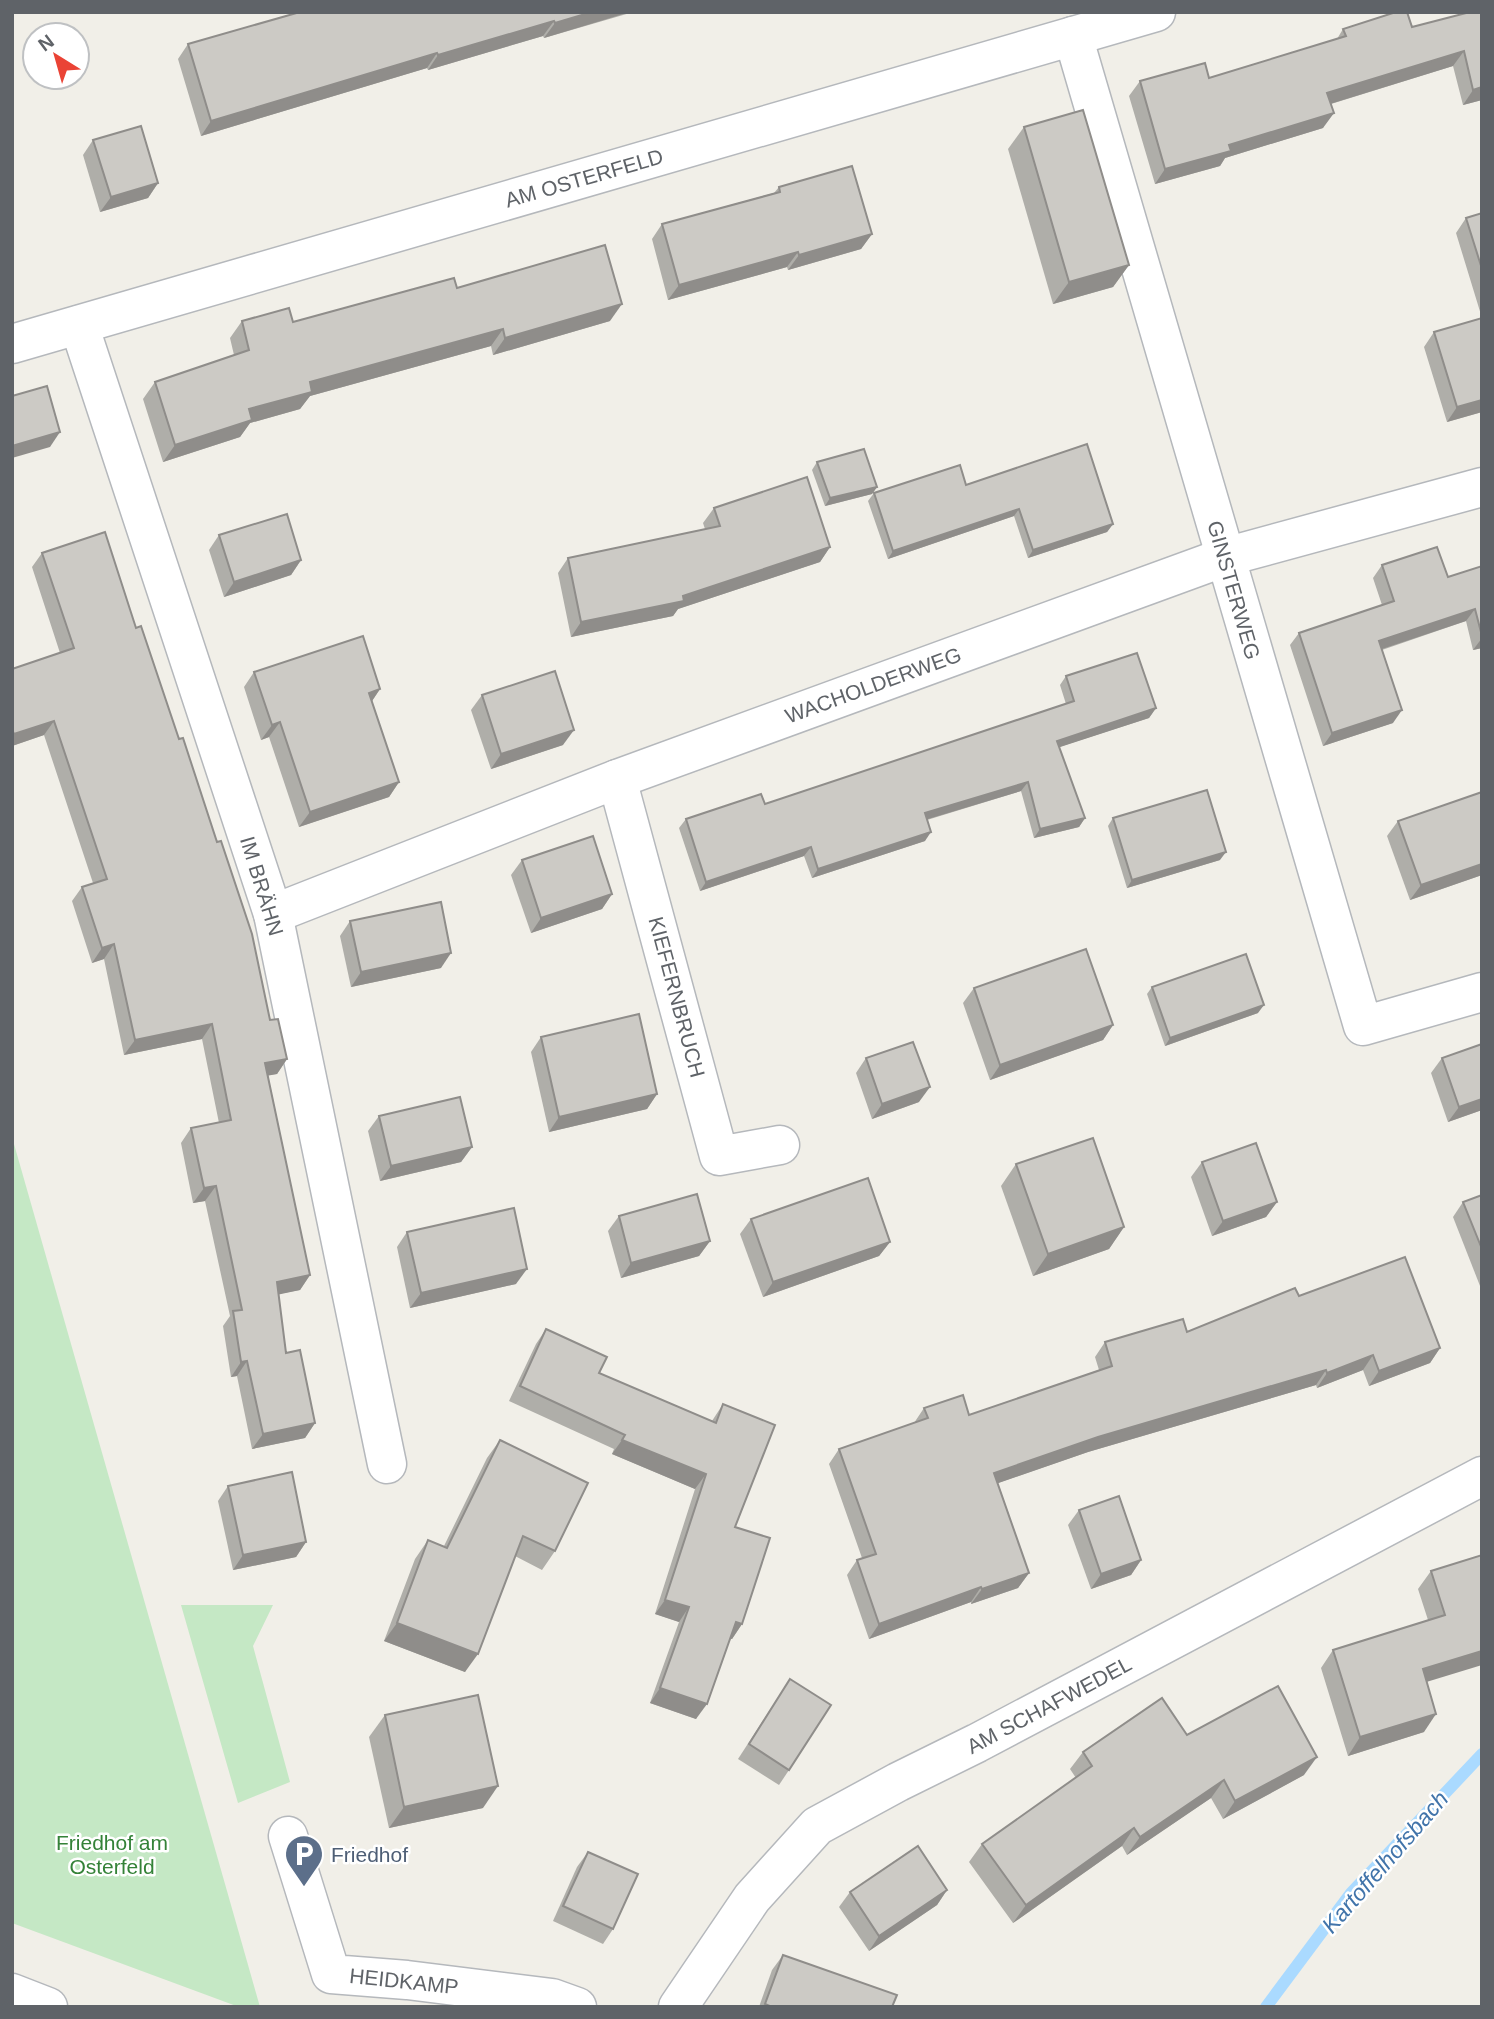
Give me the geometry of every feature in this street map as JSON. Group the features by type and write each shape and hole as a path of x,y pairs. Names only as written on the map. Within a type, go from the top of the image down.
{"street":[{"name":"AM OSTERFELD","path":"12,344 1081,27 1156,12"},
{"name":"GINSTERWEG","path":"1081,27 1224,557 1363,1026 1482,992"},
{"name":"IM BRÄHN","path":"79,324 273,914 387,1464"},
{"name":"WACHOLDERWEG","path":"273,914 617,779 1224,557 1482,486"},
{"name":"KIEFERNBRUCH","path":"617,779 719,1156 780,1145"},
{"name":"AM SCHAFWEDEL","path":"678,2007 752,1898 817,1826 1482,1476"},
{"name":"HEIDKAMP","path":"288,1836 331,1974 407,1980 552,1998 577,2007"},
{"path":"12,1993 48,2007"}],"green space":[{"name":"Friedhof am Osterfeld","path":"12,1137 260,2007 239,2007 12,1923"},
{"path":"181,1605 273,1605 253,1646 290,1782 238,1803"}],"building":[{"path":"300,12 592,12 438,55 437,53 211,121 188,44"},
{"path":"1396,12 1407,12 1412,27 1470,12 1482,12 1482,87 1473,90 1464,51 1327,93 1334,113 1229,145 1231,151 1165,169 1140,81 1205,63 1209,78 1346,36 1343,29"},
{"path":"1083,110 1129,265 1069,282 1024,127"},
{"path":"141,126 158,183 111,197 93,140"},
{"path":"852,166 872,234 679,285 662,224 780,192 779,187"},
{"path":"1482,213 1482,269 1466,218"},
{"path":"605,245 622,304 505,338 503,329 310,382 312,392 249,409 252,420 175,445 155,382 249,350 242,321 289,308 293,322 454,278 457,288"},
{"path":"1482,318 1482,400 1457,407 1434,332"},
{"path":"47,386 60,432 12,446 12,396"},
{"path":"1087,444 1113,524 1033,550 1019,509 893,551 874,493 960,465 966,485"},
{"path":"864,449 877,487 830,498 817,462"},
{"path":"807,477 830,547 683,596 684,601 581,622 568,558 720,526 714,508"},
{"path":"287,514 301,560 234,582 219,535"},
{"path":"105,532 136,628 141,626 179,739 183,738 217,842 221,841 252,934 270,1020 278,1019 287,1059 265,1063 310,1275 277,1282 286,1353 300,1350 315,1423 263,1434 247,1361 241,1362 233,1311 242,1310 216,1186 204,1188 191,1128 231,1120 212,1024 135,1040 114,944 102,948 82,887 107,879 54,721 14,734 12,729 12,669 74,648 42,553"},
{"path":"1437,547 1448,577 1482,566 1482,636 1475,609 1379,641 1402,710 1332,733 1299,633 1394,601 1382,565"},
{"path":"363,636 380,689 369,693 399,782 310,812 280,722 272,725 254,672"},
{"path":"1137,653 1156,708 1057,741 1085,818 1040,829 1028,782 925,813 931,832 818,869 811,847 706,882 686,819 761,794 765,804 1074,701 1066,676"},
{"path":"555,671 574,730 501,754 482,695"},
{"path":"1207,790 1226,852 1132,880 1113,818"},
{"path":"1482,792 1482,864 1421,885 1398,821"},
{"path":"593,836 612,894 541,918 522,860"},
{"path":"441,902 451,953 361,972 350,921"},
{"path":"1086,949 1113,1025 1000,1065 974,988"},
{"path":"1246,954 1264,1005 1170,1038 1152,987"},
{"path":"639,1014 657,1094 559,1117 541,1037"},
{"path":"913,1042 930,1087 882,1104 866,1058"},
{"path":"1482,1044 1482,1099 1459,1107 1442,1058"},
{"path":"460,1097 472,1147 391,1166 379,1116"},
{"path":"1093,1138 1124,1227 1048,1254 1016,1164"},
{"path":"1256,1143 1277,1202 1223,1221 1202,1162"},
{"path":"868,1178 890,1242 773,1282 751,1219"},
{"path":"697,1194 710,1241 631,1263 619,1216"},
{"path":"1482,1195 1482,1249 1463,1202"},
{"path":"514,1208 527,1269 421,1293 407,1232"},
{"path":"1405,1257 1440,1348 1379,1371 1373,1355 1327,1373 1326,1370 1098,1437 994,1473 1029,1573 982,1589 981,1587 879,1624 857,1560 876,1554 839,1449 928,1418 924,1408 963,1395 969,1415 1112,1366 1105,1342 1183,1319 1187,1332 1295,1288 1299,1296"},
{"path":"546,1329 607,1357 599,1373 716,1423 723,1404 775,1425 735,1527 770,1538 742,1624 736,1622 707,1704 660,1688 689,1607 665,1600 706,1474 622,1440 625,1435 520,1386"},
{"path":"500,1440 588,1483 555,1551 523,1536 478,1654 397,1623 428,1540 447,1548"},
{"path":"292,1472 306,1542 243,1555 228,1486"},
{"path":"1119,1496 1141,1560 1101,1574 1079,1510"},
{"path":"1482,1555 1482,1651 1423,1669 1436,1714 1360,1737 1333,1650 1445,1615 1431,1571"},
{"path":"790,1679 831,1705 789,1770 749,1744"},
{"path":"1278,1686 1317,1757 1235,1801 1224,1780 1140,1837 1134,1828 1026,1905 982,1844 1092,1766 1083,1752 1162,1698 1187,1735"},
{"path":"478,1695 498,1786 404,1807 385,1715"},
{"path":"918,1846 947,1890 879,1936 850,1892"},
{"path":"588,1852 638,1874 613,1929 563,1906"},
{"path":"783,1955 897,1995 892,2007 772,2007 765,2004"}],"waterway":[{"name":"Kartoffelhofsbach","path":"1266,2007 1351,1893 1482,1754"}],"place":[{"name":"Friedhof","path":"304,1888"}]}
